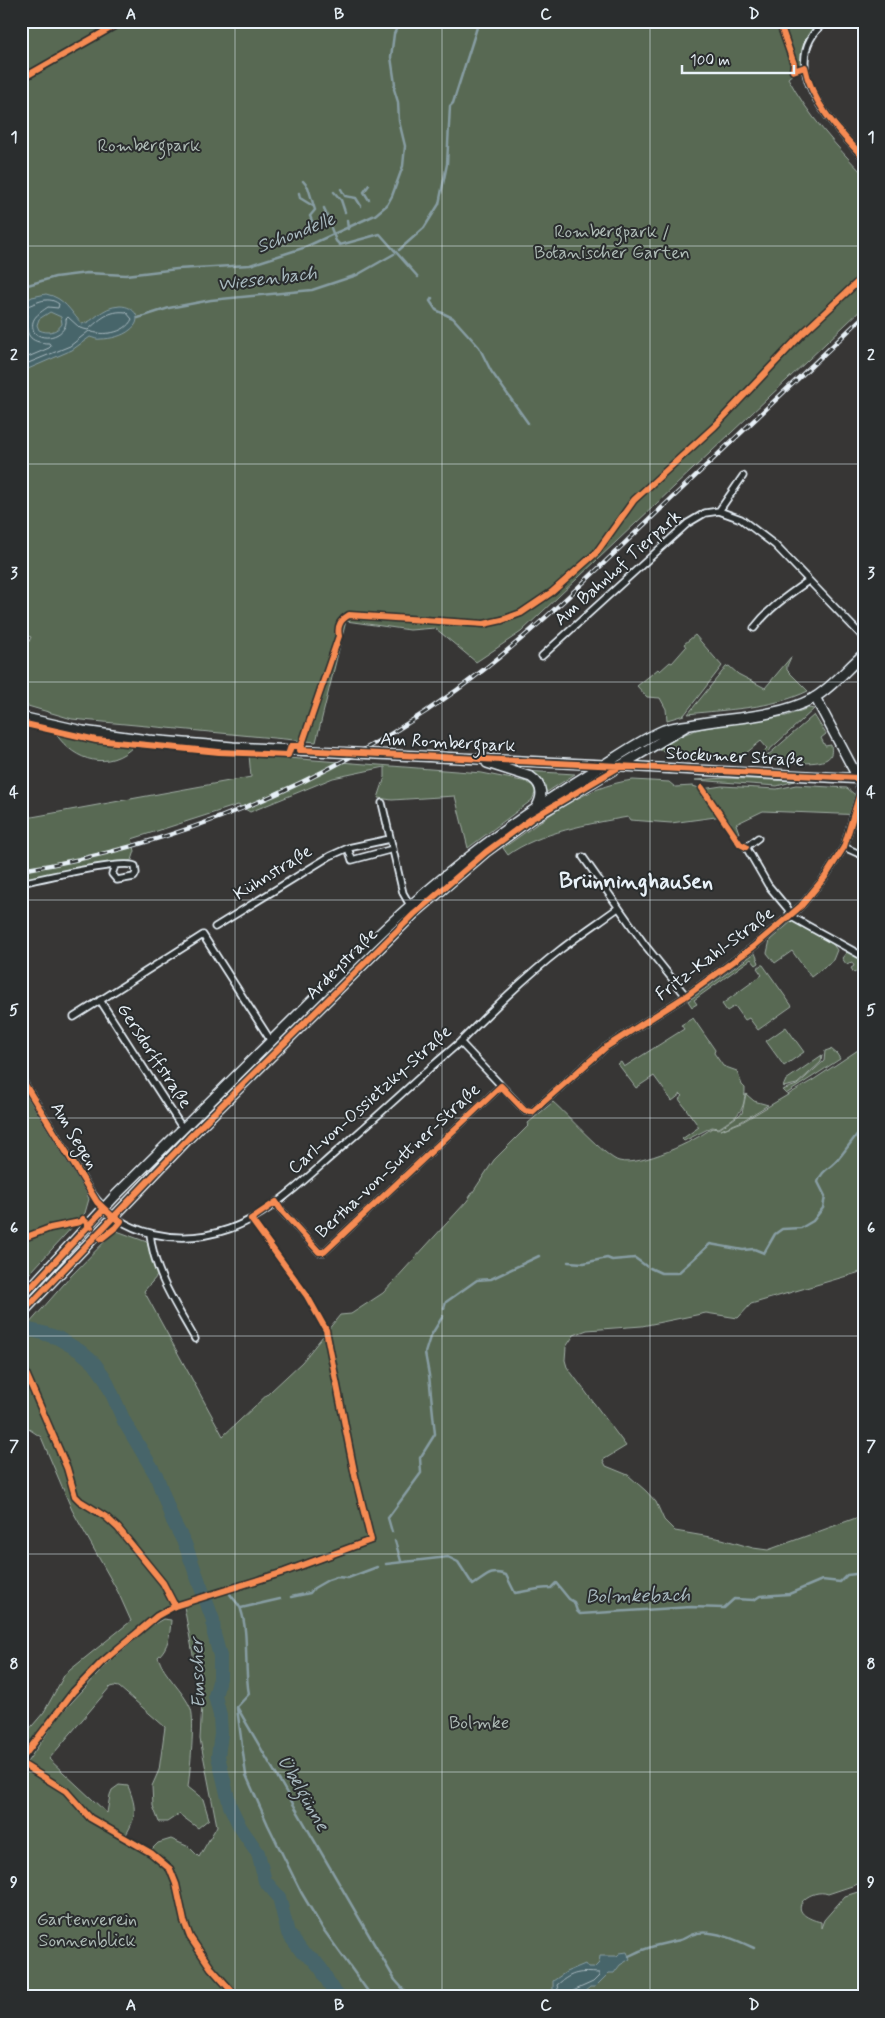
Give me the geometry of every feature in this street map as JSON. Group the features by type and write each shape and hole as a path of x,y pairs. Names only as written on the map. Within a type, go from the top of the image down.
{"main road":[{"name":"Ardeystraße","path":"21,1298 104,1209 271,1041 413,908 482,847 535,809 642,741 665,730 718,719 779,711 798,706 815,697 864,654"},
{"path":"815,697 861,778"},
{"name":"Am Rombergpark","path":"21,716 83,731 148,740 233,747 604,765"},
{"name":"Ardeystraße","path":"21,1314 112,1217 413,908 531,819 688,725"},
{"path":"477,760 526,775 536,780 541,792 539,803 535,809"},
{"name":"Stockumer Straße","path":"604,765 861,778"}],"street":[{"path":"826,21 820,26 808,46 806,74 815,98 864,158"},
{"path":"743,476 720,511 741,519 760,532 794,563 808,581 864,638"},
{"name":"Am Bahnhof Tierpark","path":"542,656 688,522 706,513 720,511"},
{"path":"754,628 774,604 808,581"},
{"name":"Fritz-Kahl-Straße","path":"501,1086 525,1111 532,1112 606,1047 686,996 753,947 790,916 819,885 844,847 860,793 861,778"},
{"path":"382,803 403,893 413,908"},
{"name":"Kühnstraße","path":"215,927 309,867 330,856 348,848 390,838"},
{"path":"758,838 746,847 768,885 788,909 790,916 864,957"},
{"path":"844,847 864,856"},
{"path":"348,848 352,860 393,849"},
{"path":"582,857 645,945 686,996"},
{"path":"21,883 100,867 115,866"},
{"name":"Carl-von-Ossietzky-Straße","path":"112,1217 150,1234 180,1237 230,1229 251,1218 276,1202 378,1116 559,950 618,908"},
{"name":"Gersdorffstraße","path":"74,1017 203,935 271,1041"},
{"name":"Gersdorffstraße","path":"100,1000 183,1129"},
{"path":"460,1042 501,1086"},
{"name":"Am Segen","path":"21,1078 91,1192 104,1209"},
{"name":"Bertha-von-Suttner-Straße","path":"276,1202 319,1252 324,1252 501,1086"},
{"path":"104,1209 112,1217"},
{"path":"150,1234 152,1254 158,1271 194,1339"}],"green space":[{"name":"Rombergpark / Botanischer Garten","path":"21,21 791,21 793,23 796,21 820,21 810,32 804,45 801,72 794,73 788,78 804,105 864,175 864,307 521,632 476,662 435,628 410,630 346,621 316,742 72,719 21,704 21,659 31,637 21,633"},
{"path":"695,635 722,666 684,715 667,720 666,709 660,698 647,697 637,686 658,669 660,671 670,662 672,663 686,647 684,644"},
{"path":"791,657 787,670 808,691 764,705 688,714 726,667 729,666 738,674 765,688"},
{"path":"809,708 814,709 766,753 763,760 755,760 767,748 761,741 739,759 700,758 654,749 696,730 717,725 786,716"},
{"path":"814,715 826,734 821,738 825,746 831,745 829,758 807,763 767,759 767,756"},
{"path":"56,734 134,746 114,759 93,760 82,757 73,751"},
{"path":"249,755 482,773 527,782 536,791 532,800 468,848 455,796 392,800 378,798 385,777 385,767 333,778 250,812 238,805 132,839 135,851 132,860 35,883 21,882 21,819 251,777"},
{"path":"524,771 575,774 544,794"},
{"path":"725,778 795,781 777,786 695,780"},
{"path":"633,780 669,782 675,787 693,786 702,789 722,786 777,789 796,785 847,788 854,794 864,796 864,815 763,811 736,824 739,833 734,832 728,826 731,823 728,819 725,821 723,816 671,823 630,820 628,817 549,835 520,847 508,855 503,848 548,816 580,797 597,789"},
{"path":"792,921 832,943 837,950 833,960 811,977 792,951 775,963 767,953 770,940"},
{"path":"847,952 864,960 863,979 857,971 854,973 851,968 854,966 852,962 846,964 842,958"},
{"path":"755,953 759,963 756,965 751,959 694,1000 697,1004 692,1007 688,1001"},
{"path":"763,965 792,1006 758,1030 749,1018 745,1020 735,1006 727,1011 722,1004 762,975 757,968"},
{"path":"693,1018 715,1050 714,1053 723,1066 737,1071 745,1088 745,1096 742,1108 731,1120 719,1128 712,1127 684,1141 682,1139 699,1127 679,1099 683,1096 681,1094 672,1101 654,1076 636,1088 618,1064 621,1062 624,1067 684,1029 681,1025"},
{"path":"786,1027 804,1052 784,1066 766,1041"},
{"name":"Bolmke","path":"864,1046 864,1271 751,1304 738,1318 706,1313 642,1326 587,1330 574,1335 566,1347 565,1360 567,1367 626,1446 603,1460 606,1466 628,1475 646,1491 656,1502 664,1520 675,1531 722,1539 753,1548 768,1550 864,1515 864,1882 828,1894 814,1894 807,1897 800,1907 802,1912 809,1918 821,1922 821,1928 824,1920 845,1896 864,1890 864,1997 247,1997 240,1993 220,1995 231,1997 21,1997 21,1771 59,1716 107,1664 151,1626 163,1619 171,1620 170,1630 167,1645 158,1657 191,1709 192,1735 188,1787 203,1799 209,1819 198,1828 179,1814 167,1822 159,1822 153,1806 152,1786 159,1770 165,1727 119,1687 110,1687 49,1759 107,1813 112,1790 119,1785 128,1786 133,1802 134,1814 131,1826 123,1840 147,1854 158,1843 171,1839 189,1847 199,1857 217,1826 200,1739 202,1703 183,1601 158,1614 113,1648 74,1689 21,1756 21,1739 44,1712 65,1674 131,1621 118,1592 72,1510 41,1437 21,1424 21,1333 71,1276 114,1232 117,1231 147,1242 158,1275 144,1291 223,1436 302,1362 340,1315 351,1314 383,1293 467,1201 494,1160 529,1125 528,1123 553,1102 605,1152 619,1161 629,1162 654,1157 681,1146 712,1128 719,1129 742,1113 746,1094 754,1101 768,1105 742,1121 721,1130 742,1122 813,1080"},
{"path":"831,1049 840,1059 786,1094 782,1090 797,1085 824,1061 825,1051"},
{"path":"822,1055 821,1062 797,1084 783,1087 786,1080"},
{"path":"21,1083 82,1182 89,1199 85,1213 21,1283"}],"water":[{"path":"46,294 53,296 63,302 82,324 87,323 107,309 120,306 130,308 137,318 134,326 124,334 105,339 90,337 72,350 21,372 21,304 32,297","holes":["50,312 61,317 62,324 52,332 39,330 37,325 39,319"]},
{"path":"627,1952 630,1959 620,1965 614,1973 609,1973 595,1987 579,1992 575,1997 556,1997 553,1993 553,1981 566,1972 585,1964 588,1968 594,1968 599,1963 600,1956 617,1956 620,1953"}],"waterway":[{"name":"Schondelle","path":"21,287 55,277 87,273 126,275 177,269 250,265 303,248 375,215 387,205 403,166 405,146 399,121 391,57 394,34 400,21"},
{"name":"Wiesenbach","path":"399,250 424,228 439,204 447,164 450,106 453,103 479,21"},
{"path":"303,181 308,187 315,210 310,216 314,226"},
{"path":"369,185 364,192 369,200"},
{"path":"341,189 345,196 356,198 361,206"},
{"path":"334,192 341,200 345,212"},
{"path":"299,193 300,198 313,206"},
{"path":"324,208 328,220"},
{"name":"Schondelle","path":"347,220 348,229"},
{"path":"331,228 336,241 340,245 380,234 418,277"},
{"name":"Wiesenbach","path":"138,318 169,308 211,300 312,290 357,275 394,254"},
{"path":"432,298 430,301 436,310 453,318 479,347 491,371 528,423"},
{"path":"650,1268 661,1273 678,1273 710,1244 743,1250 754,1249 764,1253 775,1234 782,1229 801,1228 813,1221 823,1208 825,1196 818,1182 820,1178 864,1126"},
{"path":"444,1308 446,1302 477,1280 491,1279 539,1256"},
{"path":"568,1262 584,1263 607,1258 612,1260 635,1258 646,1266"},
{"path":"392,1532 388,1518 421,1473 420,1458 435,1434 425,1353 430,1337 443,1316"},
{"name":"Emscher","path":"21,1328 58,1338 80,1351 94,1363 105,1378 124,1421 156,1475 173,1521 185,1544 213,1620 214,1634 220,1656 220,1678 215,1696 220,1715 221,1734 218,1756 230,1806 240,1827 258,1853 265,1881 279,1897 288,1933 302,1952 314,1960 322,1970 332,1989 339,1997"},
{"path":"395,1541 401,1561"},
{"name":"Bolmkebach","path":"386,1564 448,1557 458,1562 473,1585 492,1573 501,1573 506,1575 515,1593 551,1588 556,1583 569,1599 574,1602 580,1614 691,1607 724,1608 734,1599 754,1600 760,1596 789,1594 822,1580 840,1582 847,1575 864,1573"},
{"name":"Bolmkebach","path":"291,1597 310,1593 314,1588 328,1580 337,1577 348,1578 377,1567"},
{"name":"Übelgünne","path":"230,1594 240,1608 246,1640 249,1694 237,1707 395,1980 410,1997"},
{"name":"Bolmkebach","path":"241,1608 280,1599"},
{"path":"237,1708 246,1775 268,1825 301,1892 323,1929 372,1997"},
{"path":"629,1956 660,1944 701,1933 725,1936 754,1948"}],"railway":[{"path":"21,870 137,845 194,827 249,806 304,781 357,754 408,723 457,690 532,629 580,586 864,316"}],"cycle path":[{"path":"21,79 123,21"},
{"path":"779,21 794,64 793,71 805,67 820,105 836,127 864,158"},
{"path":"21,1760 73,1692 102,1662 157,1616 175,1606 284,1572 371,1540 355,1476 326,1330 307,1296 251,1219 276,1202 319,1252 324,1252 501,1086 525,1111 532,1112 606,1047 686,996 753,947 801,906 825,877 844,847 860,793 858,778 300,750 339,636 338,629 340,624 349,615 484,624 521,613 552,592 596,553 634,500 715,426 803,333 864,276"},
{"path":"21,723 96,740 219,752 288,755 291,746 302,746"},
{"path":"21,1314 189,1138 414,914 486,852 531,819 621,766"},
{"path":"702,788 740,844 746,847"},
{"path":"21,1078 97,1202 113,1217 121,1221 101,1239"},
{"path":"21,1298 104,1209"},
{"path":"21,1239 50,1228 80,1222 83,1219 91,1227"},
{"path":"21,1362 67,1468 75,1496 106,1517 118,1528 163,1583 175,1606"},
{"path":"21,1763 66,1791 90,1818 151,1853 170,1869 176,1884 184,1921 190,1937 211,1968 237,1997"}],"district":[{"name":"Brünninghausen","path":"636,882"}],"park label":[{"name":"Rombergpark","path":"149,146"},
{"name":"Gartenverein Sonnenblick","path":"87,1930"}]}
